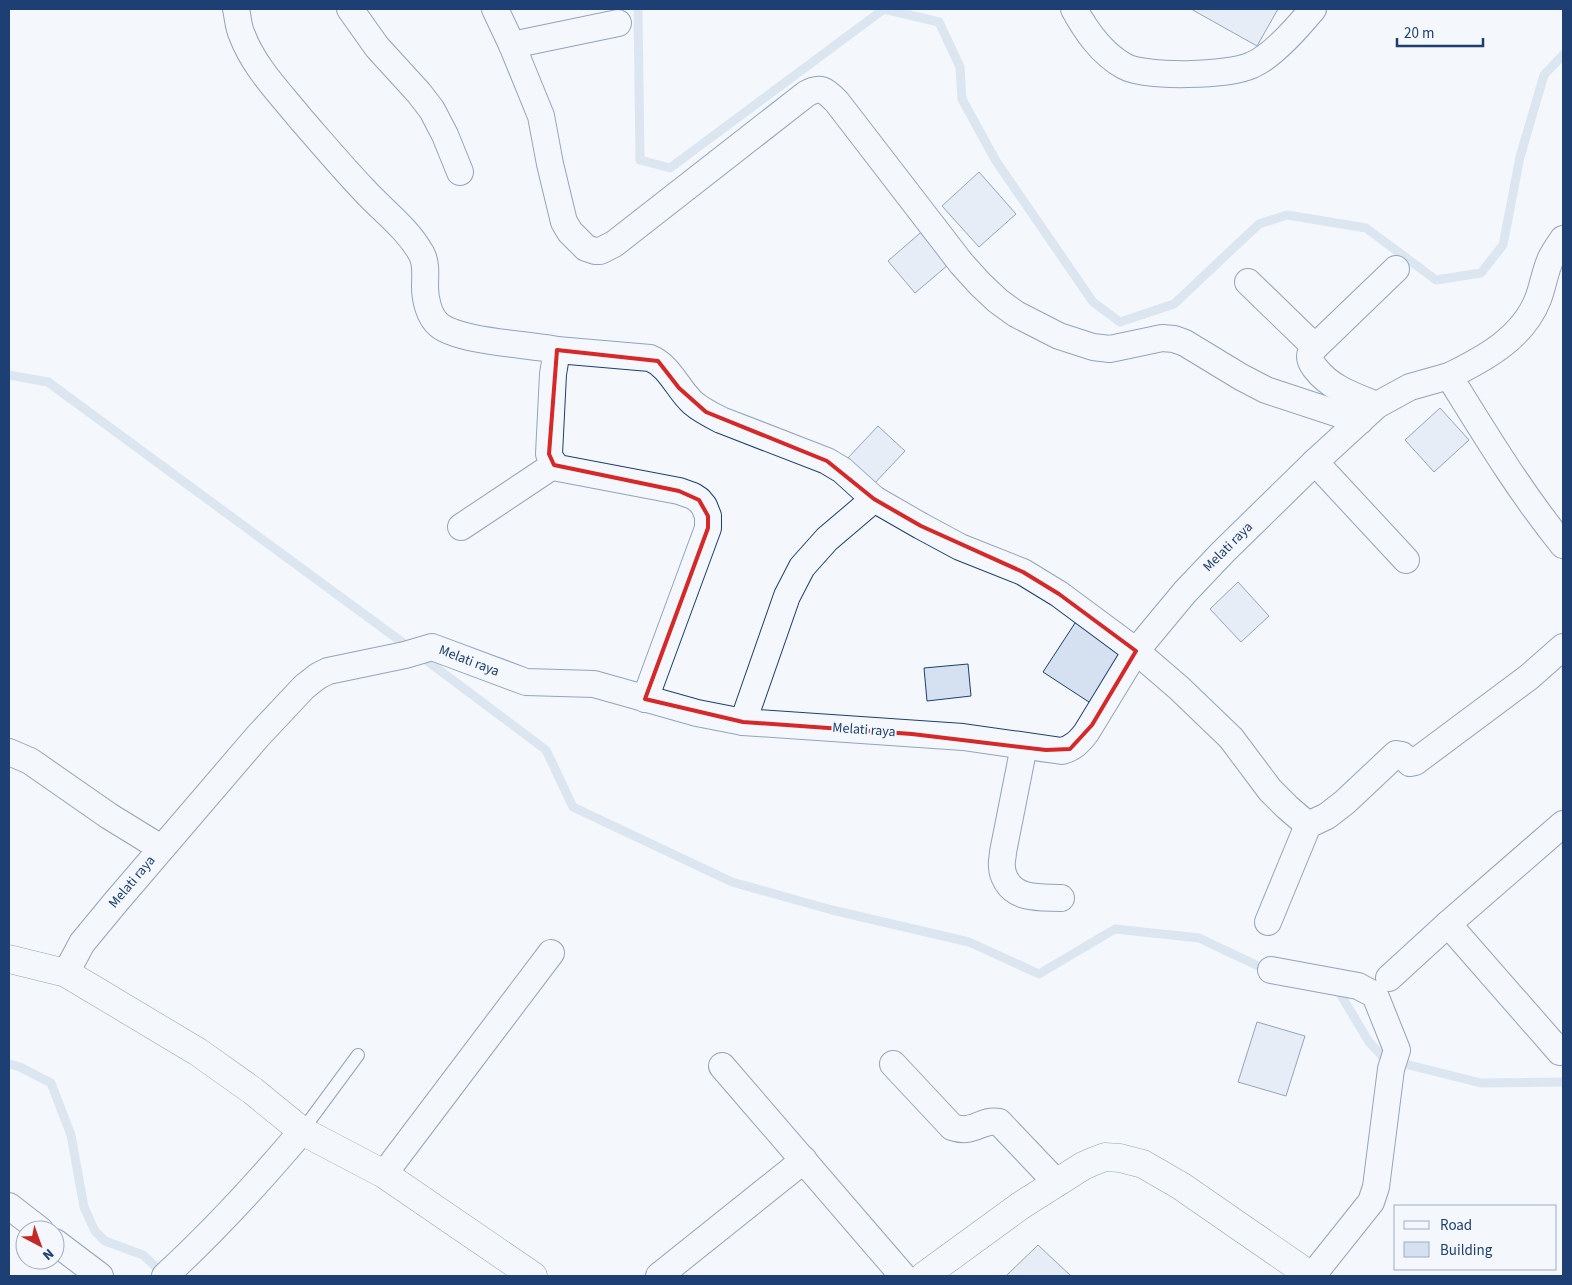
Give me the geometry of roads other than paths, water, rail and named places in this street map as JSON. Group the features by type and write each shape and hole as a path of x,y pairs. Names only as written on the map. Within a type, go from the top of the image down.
{"street":[{"path":"236,9 241,34 252,58 270,83 363,189 400,226 423,255 426,270 425,289 429,308 432,316 439,324 450,330 472,337 557,350 650,358 658,361 694,404 706,412 720,420 827,461 842,470 868,503 960,547 1023,572 1059,594 1136,652 1179,688 1231,738 1270,790 1287,808 1308,825"},
{"path":"350,9 377,48 419,93 432,110 445,135 460,172"},
{"path":"495,9 541,116 564,222 570,232 586,248 600,251 614,244 806,94 813,90 821,89 828,92 837,102 961,263 980,284 1016,314 1059,336 1093,347 1110,348 1162,338 1174,339 1266,390 1369,413"},
{"path":"1074,9 1085,28 1104,52 1125,67 1153,73 1195,74 1227,72 1252,66 1272,52 1309,10"},
{"path":"512,45 618,23"},
{"name":"Melati raya","path":"66,973 82,943 161,848 258,736 304,687 328,671 405,655 432,647 526,682 594,684 697,713 743,722 963,737 1062,751 1070,749 1078,743 1092,725 1136,652 1184,592 1315,462 1369,413 1410,387 1449,376 1474,364 1506,342 1520,329 1531,315 1551,258 1563,239"},
{"path":"1369,413 1349,394 1328,382 1310,361 1311,352 1396,269"},
{"path":"1248,282 1315,347"},
{"path":"557,350 553,374 549,454 554,465 558,468 679,491 699,500 708,516 708,528 645,699"},
{"path":"1449,376 1511,476 1563,545"},
{"path":"1315,462 1406,560"},
{"path":"461,527 554,465"},
{"path":"743,722 787,596 802,567 827,539 868,503"},
{"path":"1268,922 1308,825 1327,816 1345,802 1396,754 1402,755 1410,763 1415,762 1529,676 1563,647"},
{"path":"1024,746 1001,868 1009,886 1018,892 1027,896 1061,898"},
{"path":"9,752 30,761 109,816 161,848"},
{"path":"1389,978 1448,924 1562,827"},
{"path":"1448,924 1560,1052"},
{"path":"384,1174 551,953"},
{"path":"9,959 66,973 198,1052 253,1091 302,1131 384,1174 533,1276"},
{"path":"924,1276 1020,1206 1057,1183 1092,1162 1105,1158 1120,1158 1143,1164 1181,1186 1311,1276 1371,1202 1376,1188 1394,1059 1375,995 1358,986 1271,970"},
{"path":"893,1064 952,1127 966,1130 990,1121 999,1122 1057,1183"},
{"path":"722,1066 902,1276"},
{"path":"165,1276 196,1247 302,1131"},
{"path":"659,1276 804,1160"},
{"path":"9,1206 27,1220"},
{"path":"65,1250 100,1276"}],"lane":[{"path":"302,1131 358,1055"}],"waterway":[{"path":"638,9 640,160 670,168 884,9"},
{"path":"884,9 939,22 960,67 962,99 996,161 1093,302 1120,322 1174,304 1259,224 1287,215 1366,228 1436,280 1481,273 1503,245 1520,157 1544,75 1563,55"},
{"path":"9,375 48,382 546,750 573,807 732,882 832,910 969,942 1039,974 1115,929 1199,938 1269,971"},
{"path":"1335,989 1338,990 1369,1042 1383,1057 1481,1083 1563,1082"},
{"path":"9,1064 20,1067 51,1083 71,1135 84,1207 95,1231 105,1241 143,1255 164,1274"}]}
